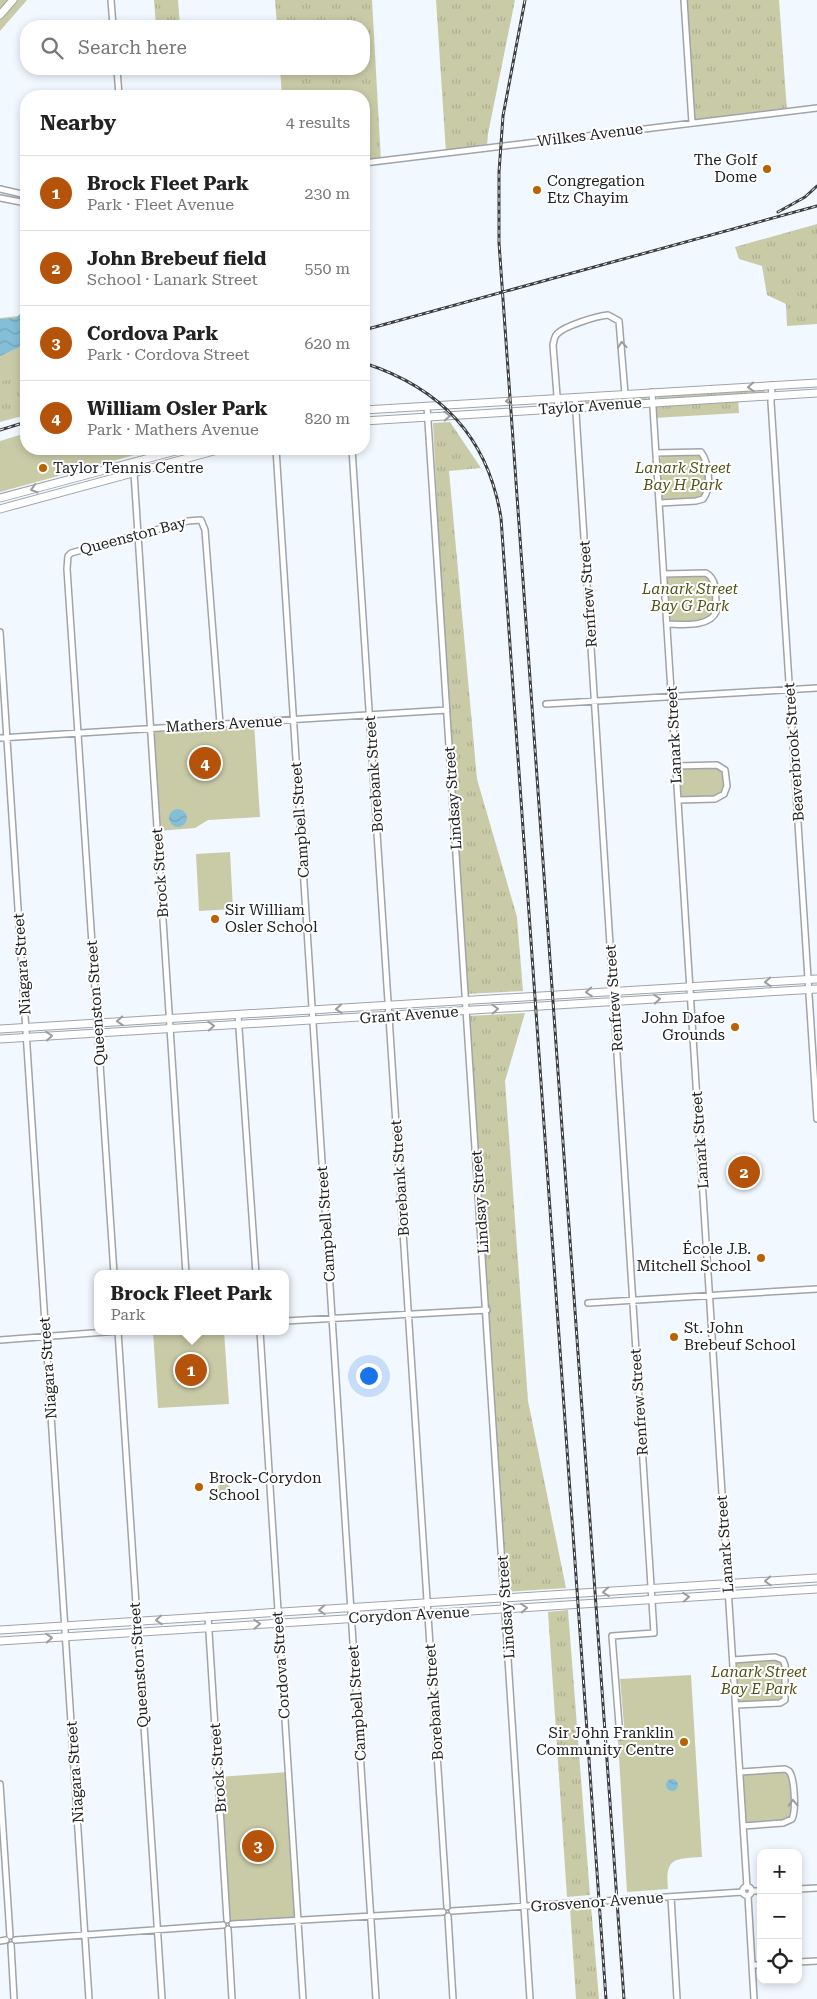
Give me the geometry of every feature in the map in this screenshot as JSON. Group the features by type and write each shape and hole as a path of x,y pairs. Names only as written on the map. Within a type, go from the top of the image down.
{"main road":[{"path":"0,15 13,0"},
{"name":"Taylor Avenue","path":"370,410 817,383"},
{"name":"Taylor Avenue","path":"370,421 817,393"},
{"path":"0,498 161,455"},
{"path":"0,509 199,455"},
{"name":"Grant Avenue","path":"0,1029 817,979"},
{"name":"Grant Avenue","path":"0,1039 817,989"},
{"name":"Corydon Avenue","path":"0,1630 817,1578"},
{"name":"Corydon Avenue","path":"0,1641 817,1589"}],"street":[{"path":"111,0 113,20"},
{"path":"684,0 692,122"},
{"path":"117,75 119,90"},
{"name":"Wilkes Avenue","path":"370,162 817,108"},
{"path":"0,188 20,193"},
{"path":"0,198 20,203"},
{"path":"558,408 553,345 555,337 563,329 608,315 619,322 620,326 625,394"},
{"name":"Beaverbrook Street","path":"772,385 771,396 817,1119"},
{"name":"Lanark Street","path":"652,392 747,1887"},
{"name":"Renfrew Street","path":"575,397 654,1632 612,1636 620,1737"},
{"name":"Lindsay Street","path":"427,406 487,1310 530,1999"},
{"path":"656,453 701,452 707,464 708,488 703,499 696,502 660,503"},
{"name":"Campbell Street","path":"276,455 376,1999"},
{"name":"Borebank Street","path":"352,455 447,1907"},
{"name":"Brock Street","path":"134,473 186,1270"},
{"name":"Queenston Bay","path":"79,732 68,556 76,550 196,519 200,520 204,525 220,724"},
{"path":"664,574 706,573 710,575 714,582 714,616 703,623 667,624"},
{"name":"Niagara Street","path":"0,632 89,1999"},
{"path":"546,704 817,688"},
{"name":"Mathers Avenue","path":"0,738 150,727 293,721 447,710"},
{"name":"Queenston Street","path":"79,732 114,1270"},
{"path":"676,766 717,765 725,770 727,786 724,794 716,799 678,800"},
{"path":"238,1014 256,1270"},
{"path":"588,1303 817,1289"},
{"path":"289,1321 487,1310"},
{"path":"0,1340 94,1333"},
{"name":"Queenston Street","path":"118,1335 162,1999"},
{"name":"Cordova Street","path":"260,1335 303,1999"},
{"name":"Brock Street","path":"208,1616 227,1920"},
{"path":"733,1660 775,1657 784,1660 785,1665 785,1700 780,1703 736,1705"},
{"path":"740,1772 785,1769 789,1771 792,1778 794,1810 792,1819 783,1823 743,1826"},
{"path":"0,1784 10,1936 15,1940 223,1925 228,1929"},
{"path":"754,1999 750,1894 751,1889 747,1887 743,1892 750,1894 757,1892"},
{"path":"802,1889 817,1888"},
{"name":"Grosvenor Avenue","path":"452,1911 743,1892"},
{"path":"670,1897 677,1999"},
{"path":"443,1912 447,1907 452,1911 448,1916 453,1999"},
{"path":"223,1925 227,1920 232,1924 443,1912 448,1916"},
{"path":"232,1924 228,1929 232,1999"},
{"path":"10,1936 3,1941 11,1945"},
{"path":"14,1999 11,1945 15,1940"},
{"path":"802,1962 817,1961"},
{"path":"752,1965 757,1964"}],"green space":[{"path":"0,0 27,0 0,31"},
{"path":"154,0 178,0 180,20 156,20"},
{"path":"275,0 372,0 381,161 370,162 370,90 282,90 280,75 370,75 370,20 277,20"},
{"path":"436,0 515,0 488,134 487,148 446,153"},
{"path":"684,0 779,0 787,111 692,123"},
{"path":"817,224 817,324 787,326 786,304 767,295 762,266 739,259 735,247"},
{"path":"20,314 20,376 0,382 0,318 18,316"},
{"path":"20,347 20,417 0,422 0,356"},
{"path":"766,389 764,393 659,399 657,397 657,396"},
{"path":"648,396 647,400 582,404 580,402 581,400"},
{"path":"738,397 739,413 654,418 653,402"},
{"path":"450,422 481,468 449,471 477,779 517,917 523,991 466,994 447,710 433,423"},
{"name":"Taylor Tennis Centre","path":"20,435 20,455 134,455 0,492 0,441"},
{"name":"Lanark Street Bay H Park","path":"695,453 701,456 704,466 705,479 701,495 698,498 687,500 666,500 662,498 660,459 663,455"},
{"name":"Lanark Street Bay G Park","path":"700,572 713,578 716,612 710,620 667,624 664,574"},
{"path":"254,722 260,817 208,820 195,828 158,831 150,727"},
{"path":"717,765 725,770 727,786 722,796 678,800 676,766"},
{"path":"230,852 233,909 199,911 196,854"},
{"path":"525,1013 505,1081 528,1401 566,1588 505,1592 468,1016"},
{"path":"153,1335 224,1335 229,1404 158,1408"},
{"path":"222,1482 225,1482 231,1488 231,1491 226,1496 220,1498 215,1494 215,1490"},
{"path":"568,1610 590,1895 567,1897 548,1612"},
{"name":"Lanark Street Bay E Park","path":"775,1657 783,1660 786,1695 780,1703 736,1705 733,1660"},
{"path":"691,1675 702,1857 684,1858 673,1862 668,1871 668,1889 627,1892 618,1740 625,1737 620,1679"},
{"path":"785,1769 792,1778 792,1819 743,1826 740,1772"},
{"path":"288,1772 298,1921 228,1924 218,1777"},
{"path":"591,1906 599,1999 576,1999 570,1908"}],"water":[{"path":"20,314 20,347 0,356 0,319 16,318"},
{"path":"174,809 182,809 187,814 185,825 174,827 169,822 169,814"},
{"path":"674,1779 677,1780 677,1790 670,1791 667,1790 666,1783 667,1780"}],"railway":[{"path":"525,0 503,116 499,172 499,243 624,1999"},
{"path":"778,212 805,197 817,186"},
{"path":"370,328 817,206"},
{"path":"370,365 416,386 438,402 457,420 472,440 485,463 495,489 501,518 606,1999"},
{"path":"0,430 20,424"}],"place":[{"name":"The Golf Dome","path":"767,169"},
{"name":"Congregation Etz Chayim","path":"537,190"},
{"name":"Taylor Tennis Centre","path":"43,468"},
{"name":"William Osler Park","path":"205,763"},
{"name":"Sir William Osler School","path":"215,919"},
{"name":"John Dafoe Grounds","path":"735,1027"},
{"name":"John Brebeuf field","path":"744,1172"},
{"name":"École J.B. Mitchell School","path":"761,1258"},
{"name":"St. John Brebeuf School","path":"674,1337"},
{"name":"Brock Fleet Park","path":"191,1370"},
{"name":"Brock-Corydon School","path":"199,1487"},
{"name":"Sir John Franklin Community Centre","path":"684,1742"},
{"name":"Cordova Park","path":"258,1846"}]}
